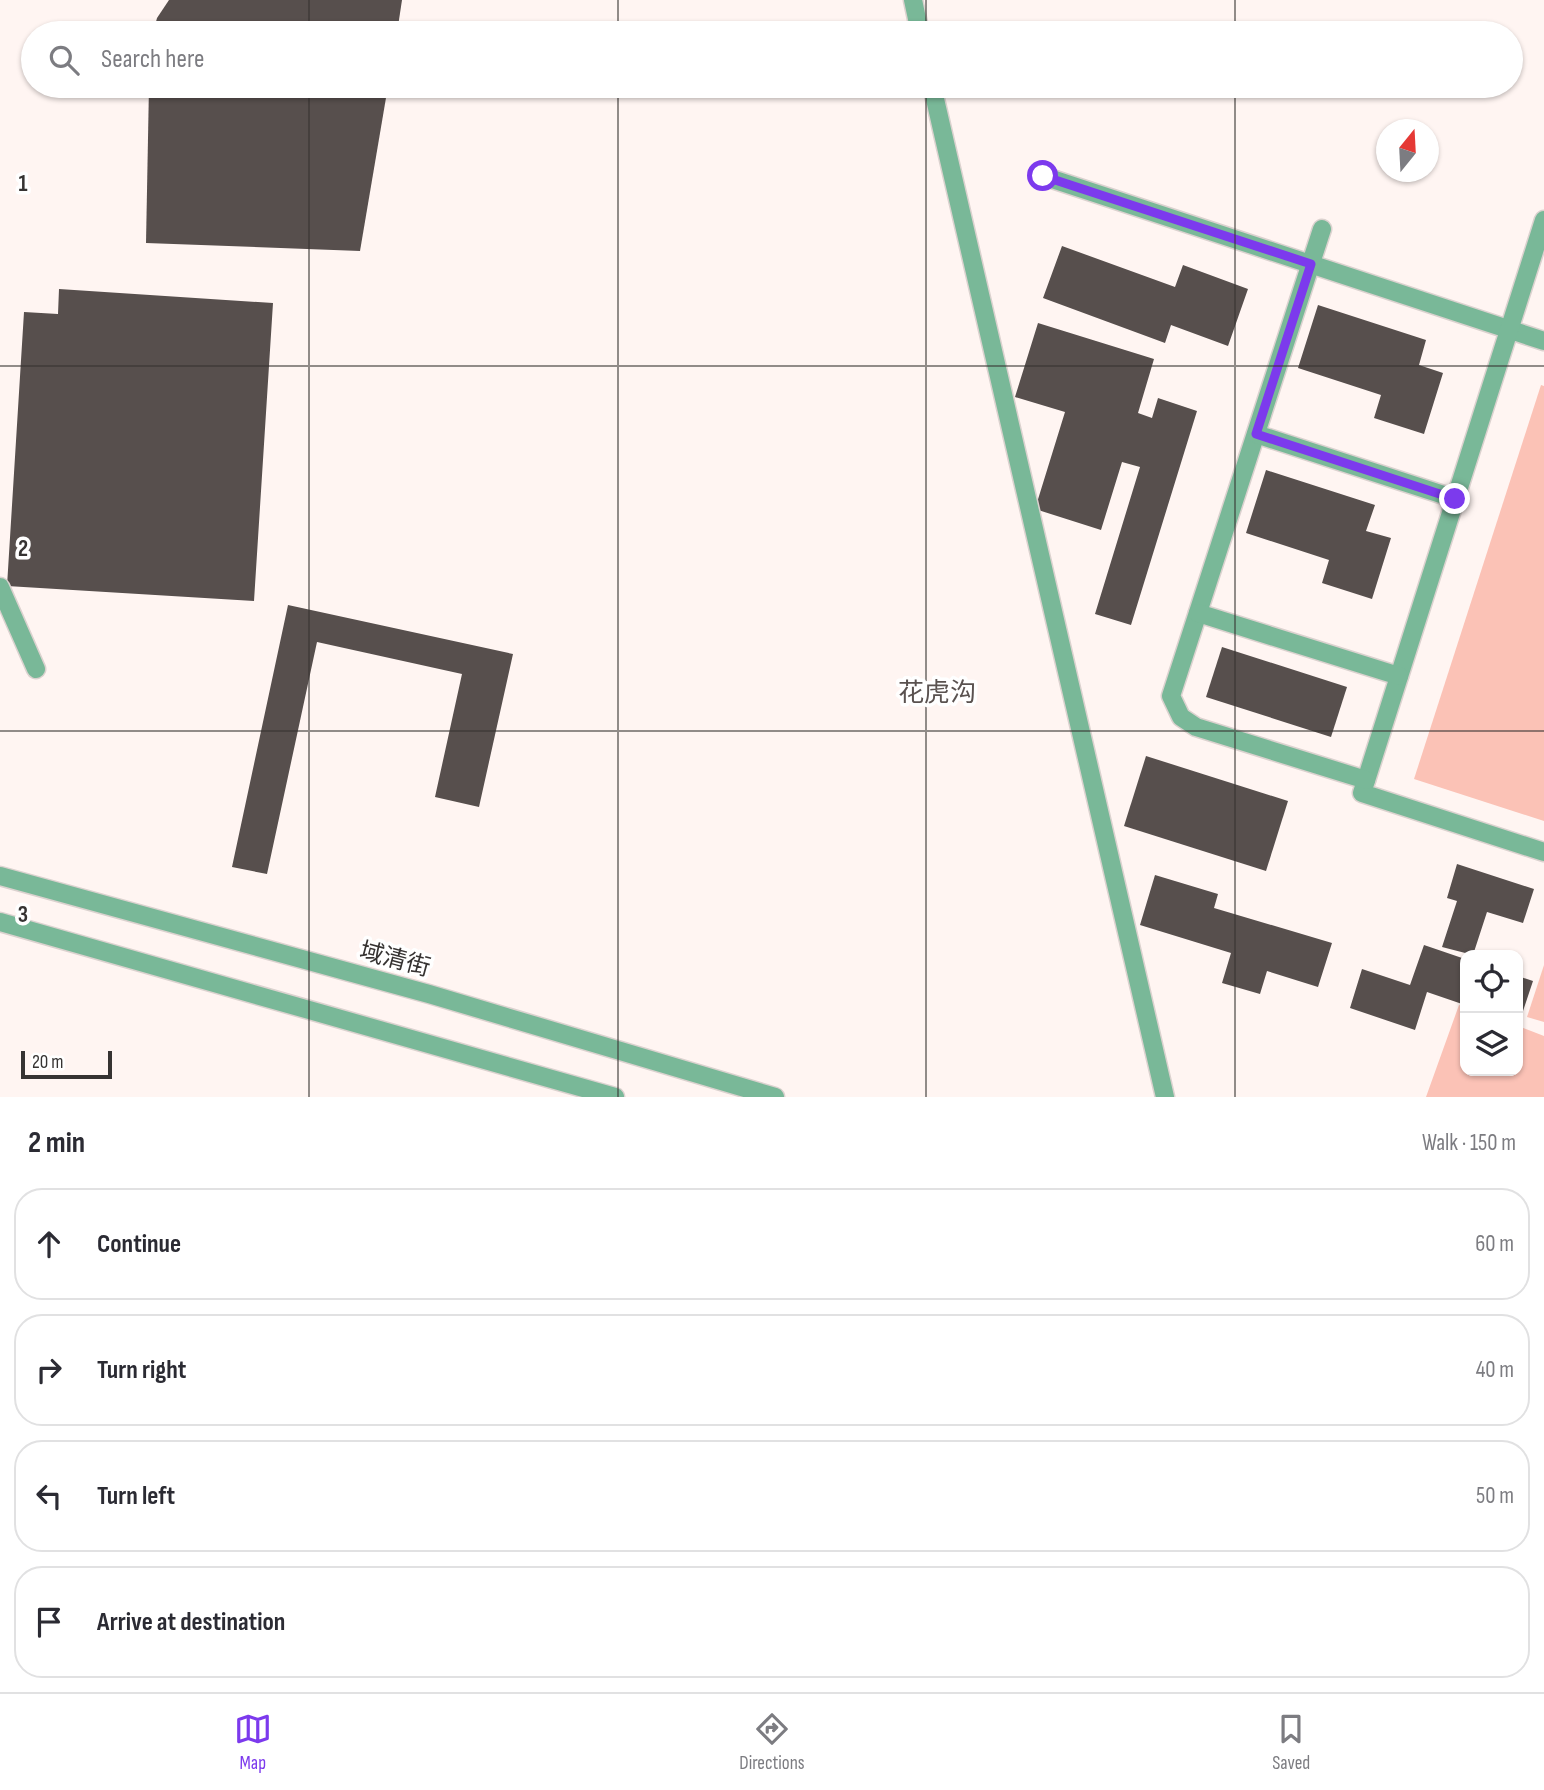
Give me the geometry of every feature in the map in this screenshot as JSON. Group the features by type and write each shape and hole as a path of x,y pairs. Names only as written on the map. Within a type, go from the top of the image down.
{"street":[{"path":"913,0 917,21"},
{"path":"936,98 1164,1097"},
{"path":"1043,176 1544,341"},
{"path":"1544,220 1362,793 1544,852"},
{"path":"1322,229 1171,696 1181,717 1196,727 1366,780"},
{"path":"1256,434 1455,499"},
{"path":"0,587 36,669"},
{"path":"1198,613 1399,676"},
{"name":"域清街","path":"0,876 429,994 775,1097"},
{"path":"0,922 615,1097"}],"shaded area":[{"path":"1541,385 1544,386 1544,821 1414,779"},
{"path":"1544,965 1544,1022 1527,1017"},
{"path":"1459,1005 1460,1076 1523,1076 1523,1028 1544,1036 1544,1097 1426,1097"}],"building":[{"path":"169,0 402,0 399,21 156,21"},
{"path":"149,98 386,98 360,251 146,243"},
{"path":"1062,246 1175,287 1183,265 1248,289 1228,346 1171,325 1165,343 1043,298"},
{"path":"59,289 273,303 254,601 7,586 24,312 58,314"},
{"path":"1318,305 1426,340 1419,365 1443,373 1424,434 1374,418 1381,395 1298,368"},
{"path":"1038,323 1154,359 1138,413 1152,418 1158,398 1197,411 1131,625 1095,614 1140,467 1122,462 1101,530 1035,509 1065,412 1015,397"},
{"path":"1266,470 1375,505 1366,531 1391,538 1372,599 1322,583 1329,560 1246,533"},
{"path":"288,605 513,654 479,807 435,797 462,674 317,642 267,874 232,867"},
{"path":"1222,647 1347,687 1331,737 1206,697"},
{"path":"1146,756 1288,801 1266,871 1124,826"},
{"path":"1457,864 1534,889 1523,923 1487,912 1475,950 1460,952 1442,947 1457,901 1447,898"},
{"path":"1155,875 1218,894 1214,908 1332,943 1318,987 1267,971 1260,994 1222,983 1231,953 1140,925"},
{"path":"1424,945 1460,957 1460,1003 1427,992 1415,1030 1350,1008 1362,969 1410,985"},
{"path":"1523,978 1533,981 1523,1011"}],"district":[{"name":"花虎沟","path":"937,692"}],"route":[{"path":"1043,176 1311,264 1256,434 1455,499"}]}
